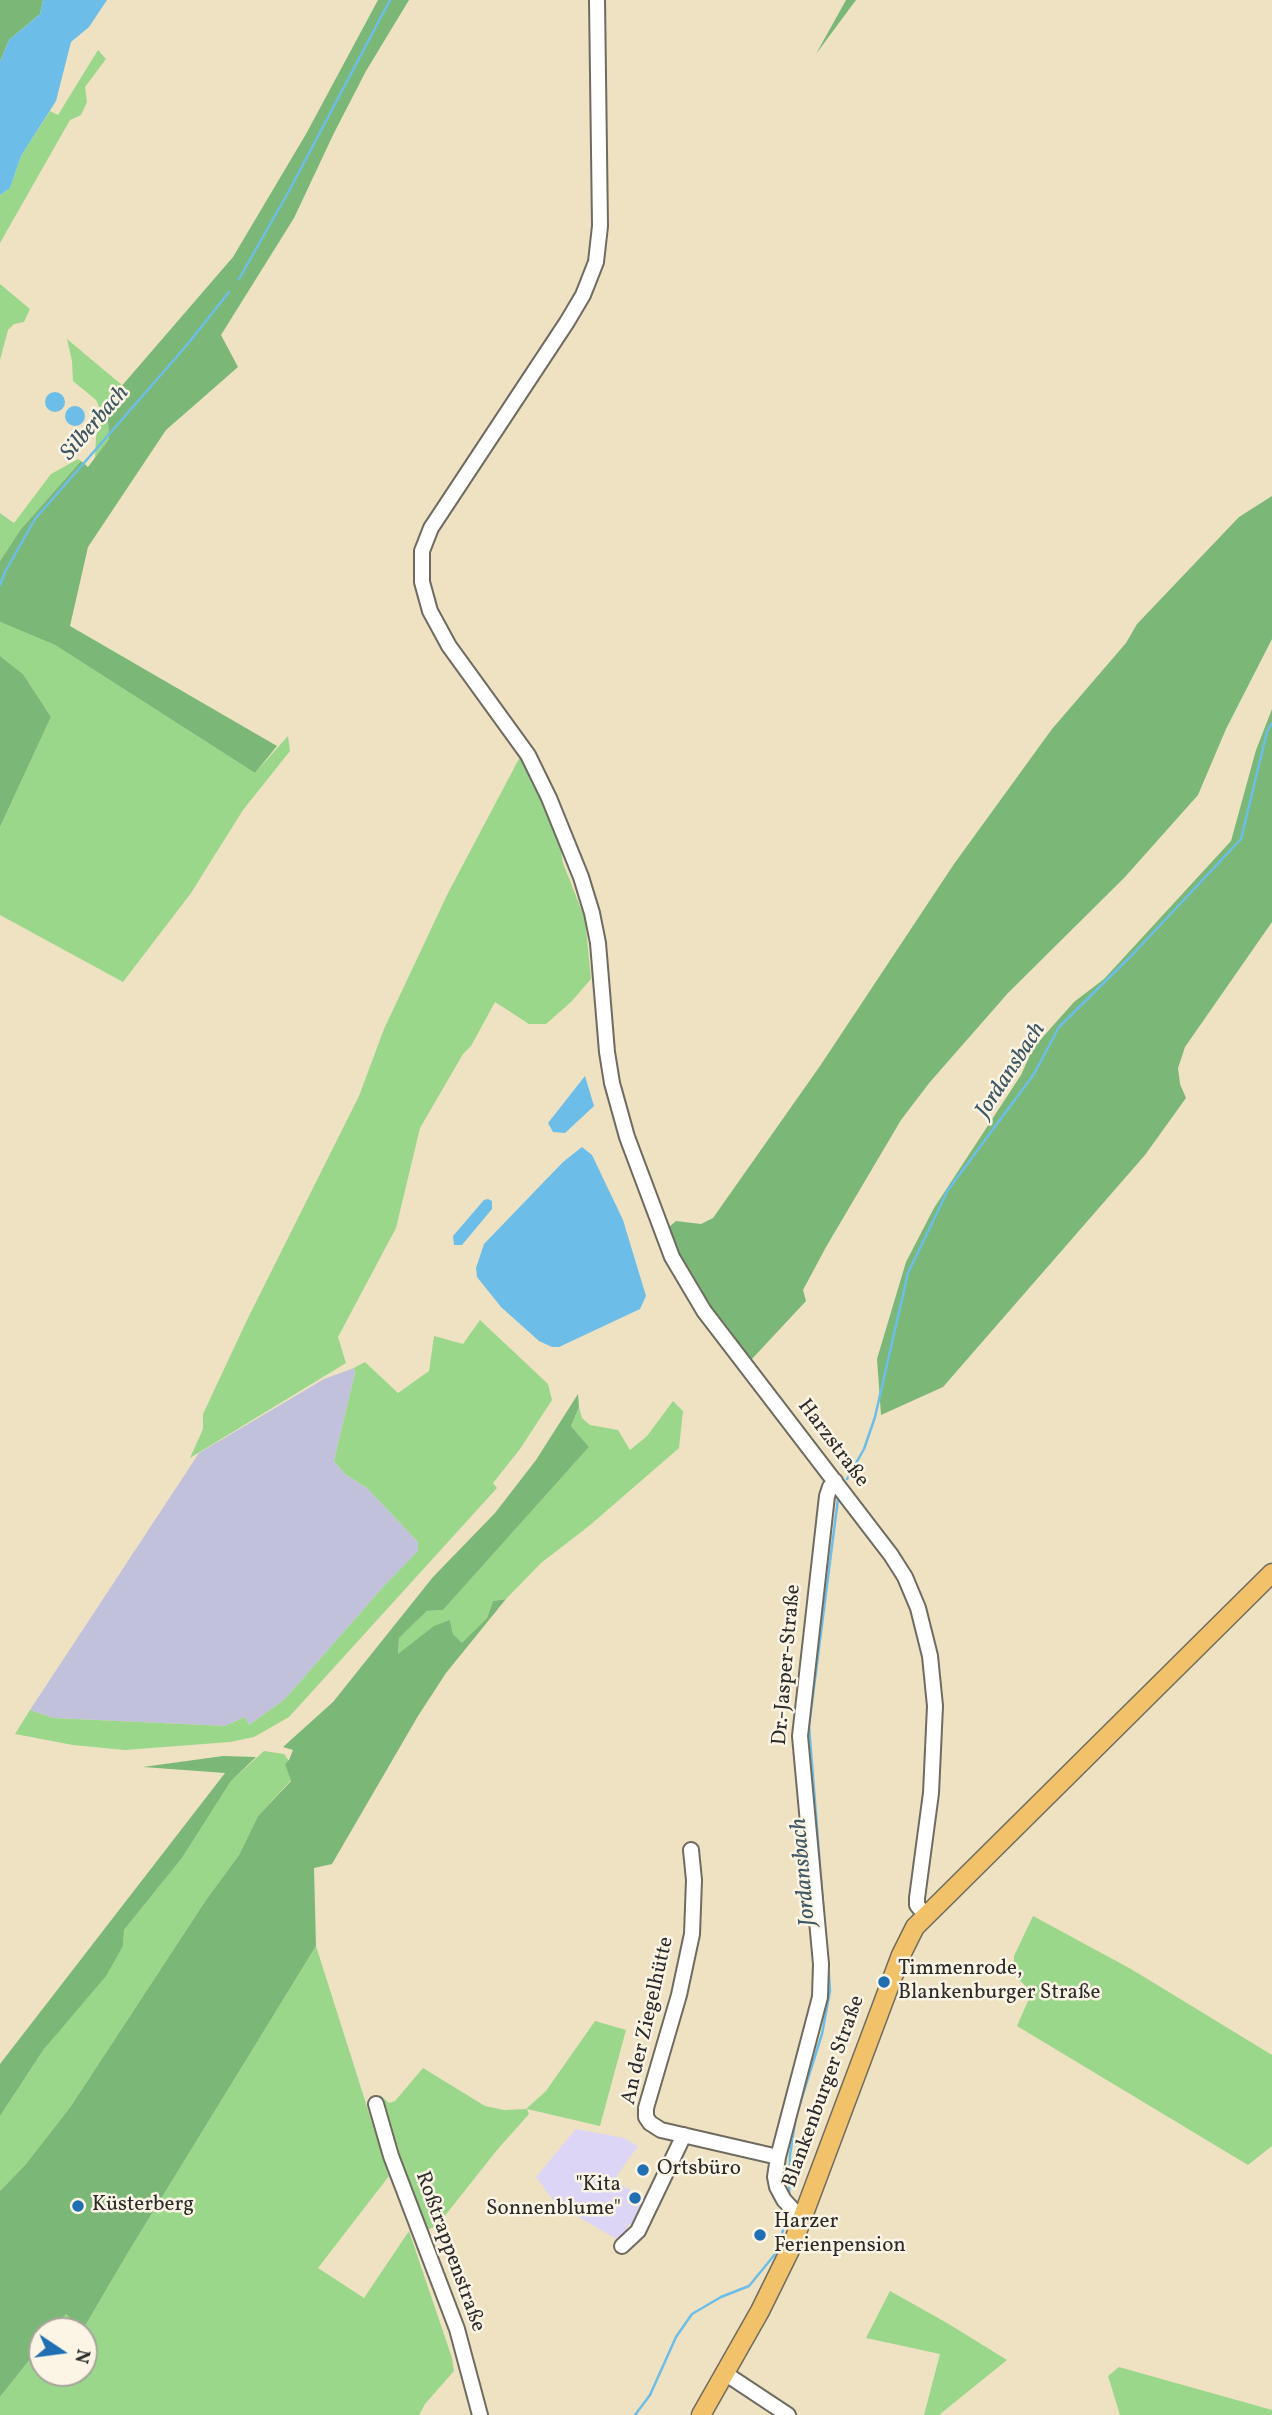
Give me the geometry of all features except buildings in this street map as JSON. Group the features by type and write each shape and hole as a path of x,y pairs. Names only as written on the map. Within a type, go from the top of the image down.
{"main road":[{"name":"Blankenburger Straße","path":"701,2415 771,2290 911,1933 1272,1573"}],"street":[{"name":"Harzstraße","path":"597,0 600,226 597,262 583,295 567,322 439,513 422,551 420,572 425,596 437,624 462,664 528,755 566,838 594,920 608,1060 619,1108 672,1257 704,1311 891,1555 905,1577 918,1608 934,1689 935,1746 917,1898 917,1905 926,1916"},
{"name":"Dr.-Jasper-Straße","path":"799,2214 784,2200 775,2177 820,1997 821,1964 800,1736 827,1496 835,1481"},
{"name":"An der Ziegelhütte","path":"691,1850 694,1910 688,1957 646,2108 646,2117 654,2127 778,2157"},
{"name":"Roßtrappenstraße","path":"376,2104 391,2156 457,2329 480,2415"},
{"path":"622,2245 638,2231 684,2135"},
{"path":"726,2374 788,2415"}],"shaded area":[{"path":"354,1368 334,1461 345,1474 367,1488 418,1542 418,1551 284,1700 249,1725 245,1717 225,1726 53,1718 30,1710 199,1453 324,1379"},
{"path":"576,2129 624,2138 638,2146 613,2181 646,2198 634,2225 629,2224 620,2241 556,2204 536,2177"}],"green space":[{"path":"0,0 43,0 40,14 9,40 0,62"},
{"path":"378,0 409,0 366,71 294,218 221,335 238,367 166,430 88,547 70,626 277,746 255,773 55,645 0,622 0,561 21,529 81,461 88,467 109,439 107,403 233,257 306,134"},
{"path":"846,0 856,0 816,54"},
{"path":"98,50 106,59 85,87 87,102 81,115 70,120 0,243 0,195 10,188 21,156 50,111 58,115"},
{"path":"0,284 30,309 24,322 14,324 8,330 0,360"},
{"path":"67,339 123,386 107,403 109,439 95,458 101,411 96,400 73,381"},
{"path":"78,459 81,461 21,529 0,561 0,513 14,523 51,474"},
{"path":"1272,496 1272,639 1226,729 1198,795 1125,877 1008,993 930,1082 901,1120 826,1247 803,1290 806,1301 751,1360 698,1292 682,1263 669,1227 676,1221 701,1224 713,1218 820,1066 954,864 1052,729 1126,643 1137,624 1239,517"},
{"path":"0,622 55,645 255,773 288,736 290,751 243,810 191,893 123,982 0,915 0,827 51,717 23,674 0,656"},
{"path":"0,656 23,674 51,717 0,827"},
{"path":"1272,709 1272,922 1185,1047 1178,1068 1180,1084 1186,1098 1145,1155 943,1387 881,1415 877,1359 906,1262 934,1208 1021,1075 1033,1048 1074,1002 1104,979 1231,841 1256,750"},
{"path":"521,755 544,800 559,839 563,863 585,919 591,979 571,1002 546,1024 529,1024 495,1002 420,1128 396,1228 338,1337 346,1363 190,1458 203,1429 203,1414 359,1096 384,1029 448,893"},
{"path":"480,1320 548,1384 552,1400 520,1449 493,1483 497,1488 289,1717 254,1737 230,1742 125,1750 73,1745 15,1734 30,1710 53,1718 225,1726 245,1717 249,1725 284,1700 418,1551 418,1542 367,1488 345,1474 334,1461 354,1368 365,1362 398,1393 429,1371 434,1336 463,1344"},
{"path":"578,1394 579,1407 571,1426 589,1447 443,1610 427,1611 399,1638 398,1654 434,1626 450,1620 453,1634 462,1643 487,1618 493,1601 506,1599 446,1673 332,1864 314,1868 316,1946 90,2317 69,2317 66,2314 64,2317 28,2317 28,2362 0,2397 0,2191 26,2164 71,2106 206,1900 239,1855 258,1816 291,1781 285,1764 293,1750 283,1747 333,1702 433,1577 495,1513 536,1460"},
{"path":"673,1401 683,1411 679,1448 589,1526 541,1563 506,1599 493,1601 487,1618 462,1644 453,1634 450,1620 398,1654 399,1638 427,1611 443,1610 589,1447 571,1426 579,1407 582,1418 590,1425 618,1430 630,1450 647,1436"},
{"path":"264,1751 284,1754 289,1761 285,1764 291,1780 258,1816 239,1855 206,1900 71,2106 26,2164 0,2191 0,2116 44,2049 123,1946 124,1930 182,1858 231,1781"},
{"path":"223,1756 256,1757 231,1781 182,1858 124,1930 123,1946 106,1976 44,2049 0,2116 0,2064 225,1773 143,1767"},
{"path":"1033,1916 1131,1969 1272,2055 1272,2146 1248,2165 1017,2026 1032,1992 1014,1975 1014,1956"},
{"path":"316,1946 389,2176 318,2268 364,2298 409,2231 454,2371 425,2404 419,2415 0,2415 0,2397 28,2362 28,2387 98,2387 98,2317 90,2317"},
{"path":"595,2021 626,2030 600,2126 527,2109 529,2114 436,2227 428,2229 402,2170 380,2095 389,2103 395,2101 423,2068 485,2106 504,2110 526,2109 546,2091"},
{"path":"890,2291 1007,2360 939,2415 924,2415 940,2354 866,2338"},
{"path":"1119,2367 1272,2410 1272,2415 1120,2415 1108,2376"}],"water":[{"path":"43,0 107,0 89,27 71,42 56,101 21,156 10,188 0,195 0,62 9,40 40,14"},
{"path":"55,392 62,395 65,402 62,409 55,412 48,409 45,402 48,395"},
{"path":"75,406 82,409 85,416 82,423 75,426 68,423 65,416 68,409"},
{"path":"585,1076 594,1106 565,1133 553,1132 548,1123"},
{"path":"582,1147 592,1155 623,1220 646,1296 640,1309 559,1347 552,1347 539,1341 501,1307 477,1277 476,1268 484,1244 563,1162"},
{"path":"484,1200 492,1201 492,1209 462,1245 454,1245 453,1236"}],"waterway":[{"name":"Silberbach","path":"239,279 390,0"},
{"name":"Silberbach","path":"0,585 35,519 187,345 229,292"},
{"name":"Jordansbach","path":"847,1479 864,1449 875,1417 908,1273 948,1190 1034,1074 1059,1027 1133,954 1241,839 1267,732 1272,723"},
{"name":"Jordansbach","path":"827,1955 809,1726 838,1499"},
{"name":"Jordansbach","path":"789,2198 790,2155 796,2116 822,2034 830,1991 828,1962"},
{"name":"Jordansbach","path":"781,2239 787,2212"},
{"name":"Jordansbach","path":"635,2415 650,2395 676,2337 692,2314 721,2297 749,2286 776,2253"}],"place":[{"name":"Timmenrode, Blankenburger Straße","path":"884,1982"},
{"name":"Ortsbüro","path":"643,2170"},
{"name":"\"Kita Sonnenblume\"","path":"635,2198"},
{"name":"Küsterberg","path":"78,2206"},
{"name":"Harzer Ferienpension","path":"760,2235"}]}
